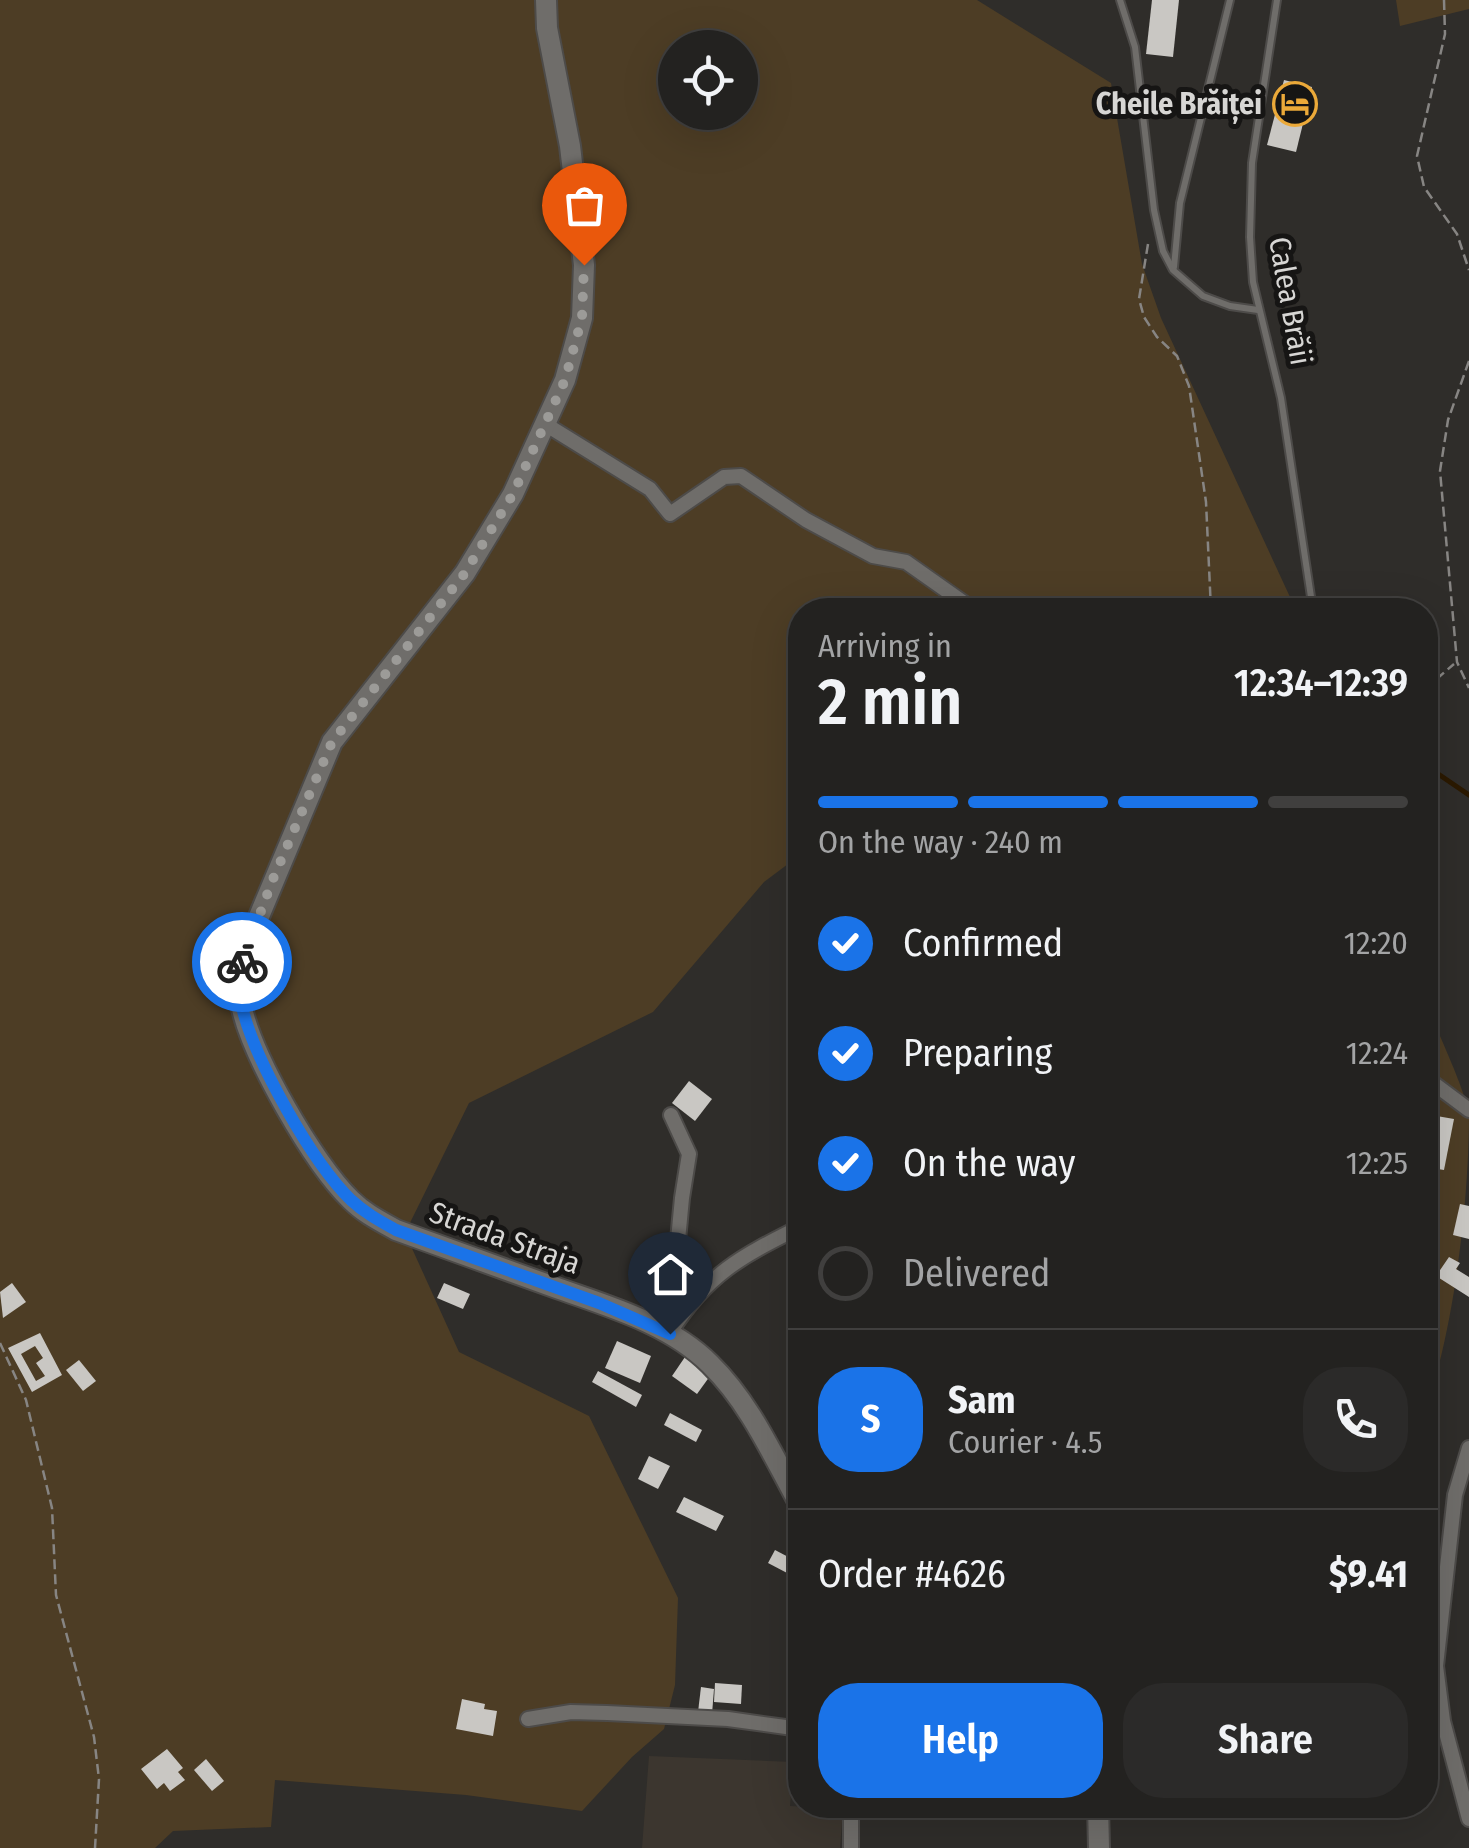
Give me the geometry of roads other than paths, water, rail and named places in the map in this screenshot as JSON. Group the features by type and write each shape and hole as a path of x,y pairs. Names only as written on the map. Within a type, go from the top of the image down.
{"main road":[{"name":"Strada Straja","path":"546,0 547,28 570,146 584,265 582,318 565,380 513,494 465,573 332,742 244,950 239,980 241,1004 262,1060 292,1116 330,1176 362,1209 396,1230 599,1303 670,1334 709,1362 730,1387 748,1410 788,1482"},
{"path":"1098,1818 1099,1848"}],"street":[{"path":"545,424 650,489 670,514 724,476 741,476 806,520 873,556 906,562 957,598"},
{"path":"1438,1087 1469,1110"},
{"path":"670,1334 689,1154 671,1114"},
{"path":"670,1334 713,1277 788,1233"},
{"path":"1438,1648 1455,1495 1469,1448"},
{"path":"1438,1682 1443,1721 1469,1820"},
{"path":"528,1719 571,1712 608,1713 728,1718 788,1727"},
{"path":"851,1818 851,1848"}],"lane":[{"path":"1174,270 1180,203 1230,0"},
{"name":"Calea Brăii","path":"1277,0 1252,163 1250,238 1258,310 1281,398 1311,598"},
{"path":"1118,1 1135,47 1154,210 1163,252 1174,270 1203,296 1230,306 1258,310"}],"waterway":[{"path":"1438,774 1469,795"}],"place":[{"name":"Cheile Brăiței","path":"1295,104"}]}
